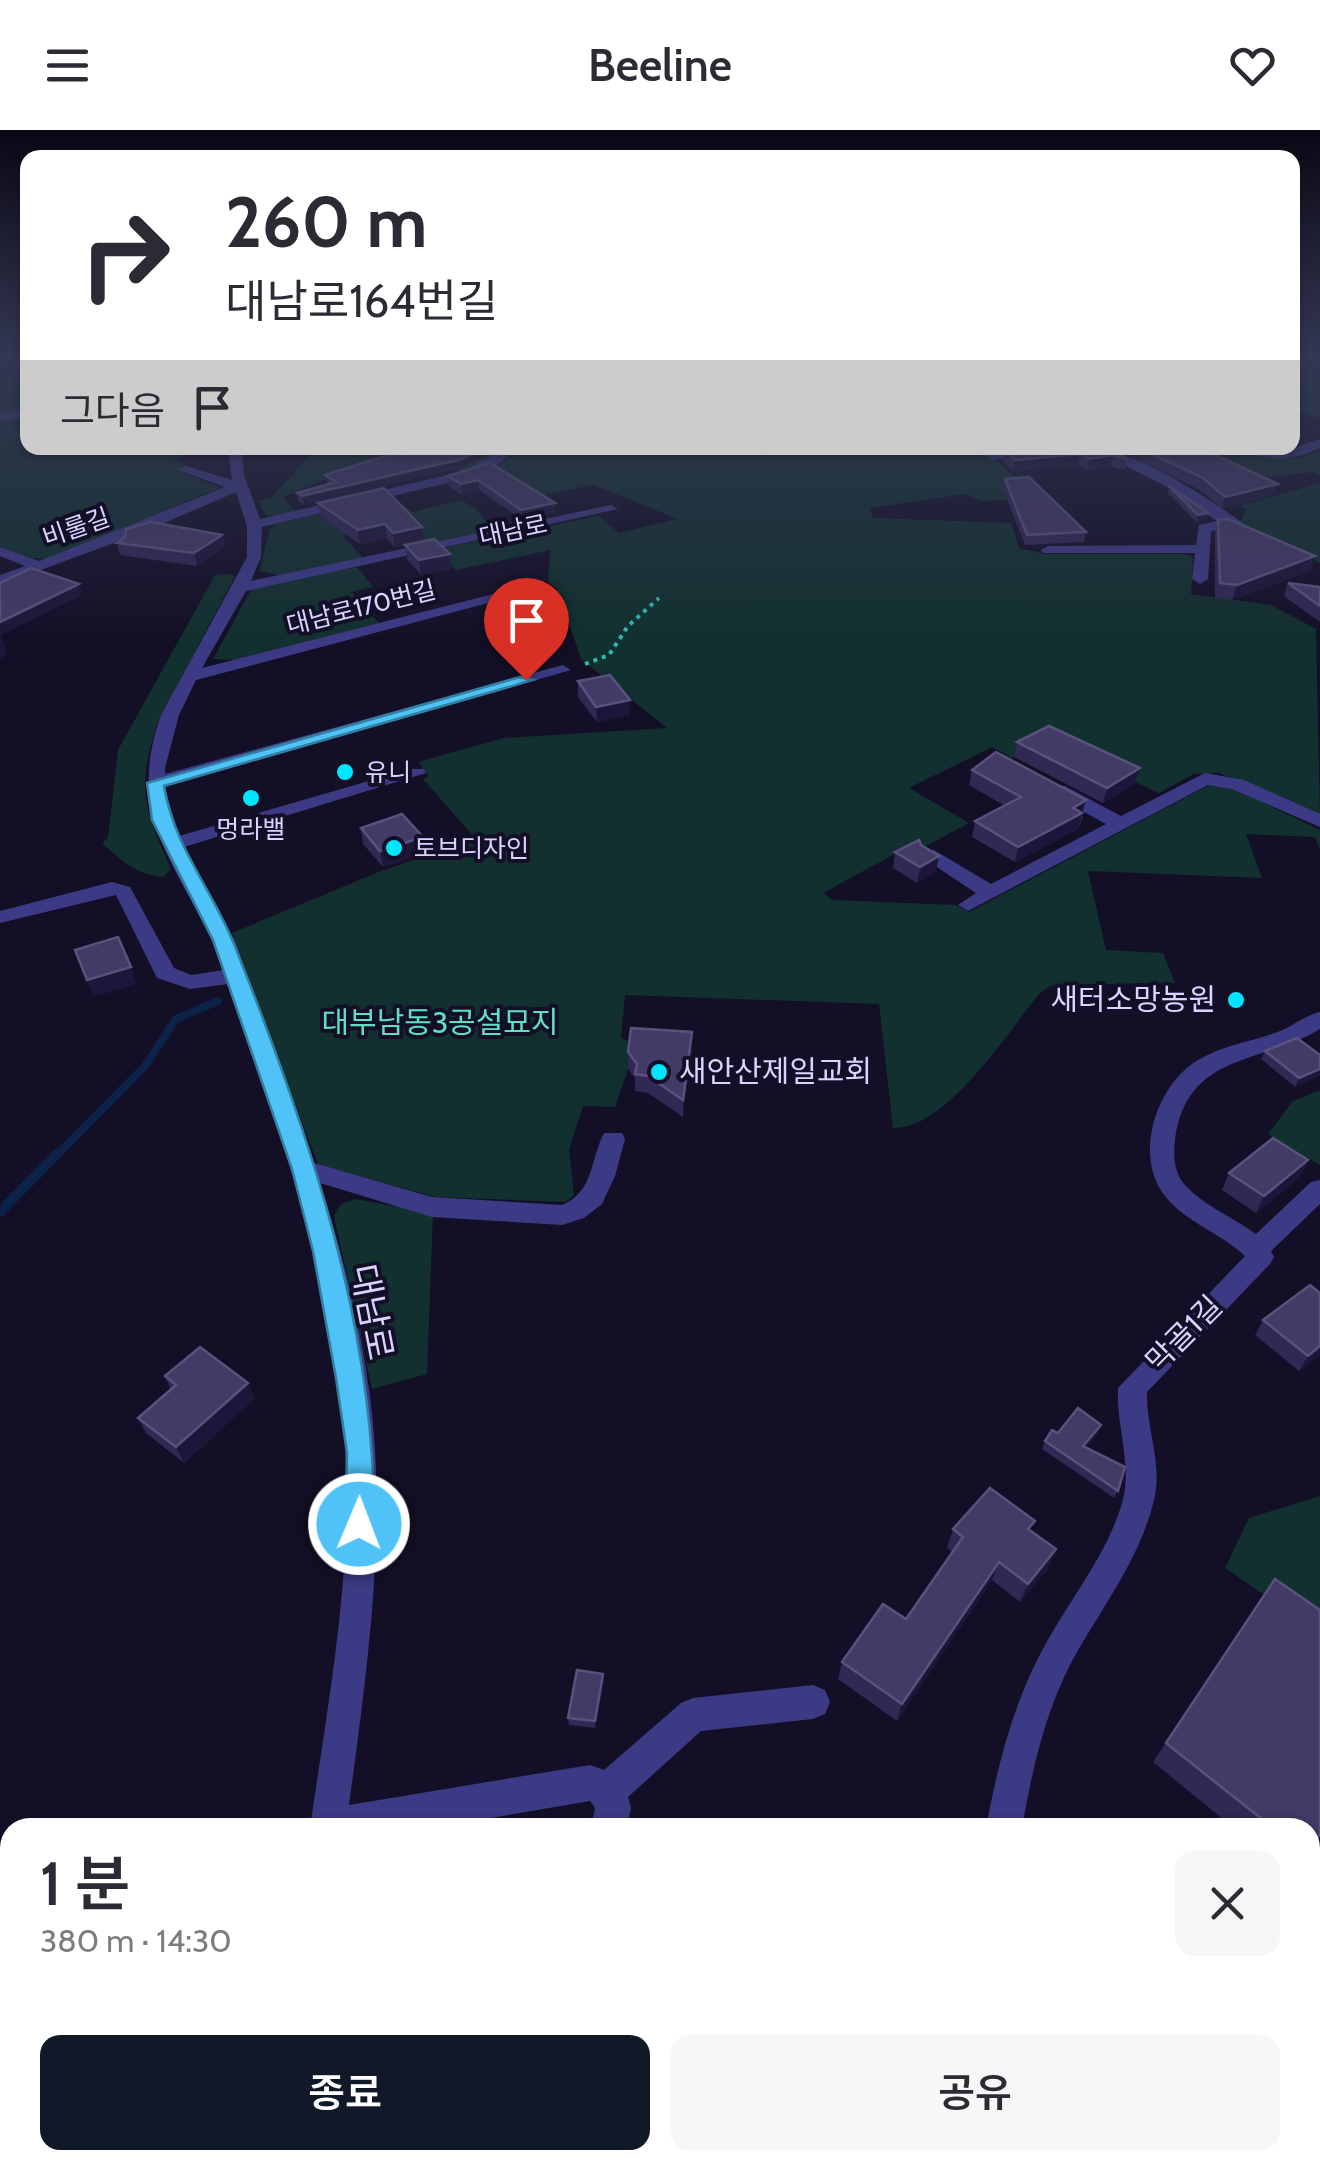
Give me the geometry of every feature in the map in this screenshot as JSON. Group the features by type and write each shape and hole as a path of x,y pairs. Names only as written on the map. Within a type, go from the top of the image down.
{"street":[{"path":"235,455 257,524 479,470 502,455"},
{"path":"1040,455 1044,470"},
{"path":"1111,455 1193,496 1226,524 1257,537"},
{"path":"186,470 226,485 242,486"},
{"name":"비룰길","path":"0,580 242,486"},
{"name":"대남로","path":"239,588 611,509"},
{"name":"대남로","path":"257,524 254,556 168,723 155,783 161,820 210,912 303,1169 325,1251 361,1453 348,1685 329,1818"},
{"path":"1200,580 1205,526 1226,524"},
{"path":"1058,529 1068,550"},
{"path":"1048,550 1202,547"},
{"name":"비룰길","path":"0,551 37,565"},
{"name":"대남로170번길","path":"192,676 541,588"},
{"path":"155,783 563,670"},
{"path":"172,844 417,773"},
{"path":"968,905 1205,779 1236,784 1320,821"},
{"path":"1043,782 1120,823"},
{"path":"926,854 991,893"},
{"path":"0,918 97,890 123,891 165,972 190,982 234,976"},
{"path":"1256,1250 1174,1191 1161,1150 1170,1106 1181,1086 1215,1060 1320,1019"},
{"path":"303,1169 432,1207 562,1215 578,1213 596,1195 612,1139"},
{"name":"막골1길","path":"1006,1818 1012,1778 1040,1690 1125,1538 1139,1500 1144,1466 1130,1407 1132,1388 1257,1263 1261,1257 1256,1250 1320,1190"},
{"path":"609,1790 693,1715 813,1702"},
{"path":"382,1818 590,1783 609,1790"},
{"path":"609,1790 611,1818"}],"path":[{"path":"563,670 609,656 628,626 659,598"}],"green space":[{"path":"0,449 20,449 20,455 186,455 175,460 189,467 180,471 220,488 48,558 31,558 0,547"},
{"path":"1320,451 1320,475 1312,472 1245,480 1193,455 1302,458"},
{"path":"310,455 496,455 471,470 458,471 408,457 382,459 283,497 297,514 266,516 258,500 271,498"},
{"name":"대부남동3공설묘지","path":"510,455 994,458 1013,476 1024,475 1044,498 981,501 964,494 870,508 873,518 1011,523 1019,548 1046,554 1186,554 1193,558 1191,594 1271,605 1316,629 1320,816 1219,773 1194,774 1159,793 1046,740 1012,758 992,747 909,788 969,823 913,853 904,849 823,893 833,900 956,905 969,912 1211,784 1235,789 1320,830 1320,849 1315,837 1246,834 1262,878 1088,871 1106,950 1163,953 1175,983 1052,985 1040,993 954,1096 913,1124 893,1128 879,1004 625,995 621,1037 632,1044 628,1069 615,1107 583,1106 569,1150 574,1195 565,1202 436,1197 318,1165 232,933 381,871 476,839 423,779 429,776 418,762 503,738 667,728 581,659 557,589 548,582 550,550 456,570 437,549 599,516 619,533 678,519 593,485 534,497 491,471"},
{"path":"1320,483 1320,563 1239,524 1246,509 1240,506"},
{"path":"391,497 413,512 461,500 476,509 493,530 429,543 407,521 343,536 363,558 279,575 259,571 270,529 276,524"},
{"path":"357,567 373,587 351,592 379,623 236,660 213,659 252,588"},
{"path":"215,575 235,576 157,724 150,747 146,799 171,869 163,877 153,876 130,866 102,843 108,837 118,750"},
{"path":"1320,1090 1320,1165 1268,1134 1293,1101"},
{"path":"355,1199 433,1213 427,1374 372,1389 334,1216 341,1204"},
{"path":"1320,1496 1320,1633 1225,1568 1249,1518"}],"building":[{"path":"388,455 470,455 302,496 297,493 336,482 325,475"},
{"path":"1010,455 1069,455 1015,460"},
{"path":"1154,455 1215,455 1278,484 1225,497 1203,478"},
{"path":"490,463 555,503 521,510 478,480 461,484 448,476"},
{"path":"1029,477 1086,532 1027,535 1005,479"},
{"path":"1169,486 1208,513 1198,515"},
{"path":"384,488 422,527 393,533 385,524 358,530 318,503"},
{"path":"1228,519 1315,556 1237,585 1220,583 1218,520"},
{"path":"151,522 222,535 194,553 117,543 125,537 126,529"},
{"path":"434,539 450,554 419,560 405,545"},
{"path":"31,568 79,584 0,622 0,583"},
{"path":"1288,583 1320,587 1320,606"},
{"path":"610,675 630,700 596,707 578,681"},
{"path":"1049,726 1140,768 1107,788 1017,742"},
{"path":"996,752 1086,800 1073,808 1082,813 1018,847 975,821 1021,797 972,770"},
{"path":"402,814 423,837 380,851 361,828"},
{"path":"919,840 939,856 920,867 895,852"},
{"path":"118,937 131,967 87,980 75,950"},
{"path":"631,1028 692,1032 683,1100 648,1076 635,1074 637,1064 628,1052"},
{"path":"1297,1038 1320,1055 1320,1069 1299,1078 1265,1051"},
{"path":"1273,1138 1308,1160 1264,1196 1229,1173"},
{"path":"1310,1285 1320,1293 1320,1346 1308,1356 1263,1320"},
{"path":"200,1347 248,1383 176,1447 138,1418 176,1385 165,1376"},
{"path":"1078,1408 1101,1425 1083,1446 1125,1467 1118,1491 1045,1441 1052,1430 1058,1433"},
{"path":"990,1488 1035,1521 1028,1529 1056,1549 1028,1584 999,1562 902,1704 842,1662 883,1604 906,1619 963,1537 953,1529"},
{"path":"1275,1579 1320,1610 1320,1818 1260,1818 1166,1743"},
{"path":"577,1670 603,1674 595,1721 568,1718"}],"waterway":[{"path":"56,1156 145,1066 176,1019 218,1001"},
{"path":"0,1212 58,1153"}],"place":[{"name":"유니","path":"345,772"},
{"name":"멍라밸","path":"251,798"},
{"name":"토브디자인","path":"394,848"},
{"name":"새터소망농원","path":"1236,1000"},
{"name":"새안산제일교회","path":"659,1072"}],"route":[{"path":"359,1524 361,1453 325,1251 303,1169 223,940 161,820 155,783 526,680"}]}
